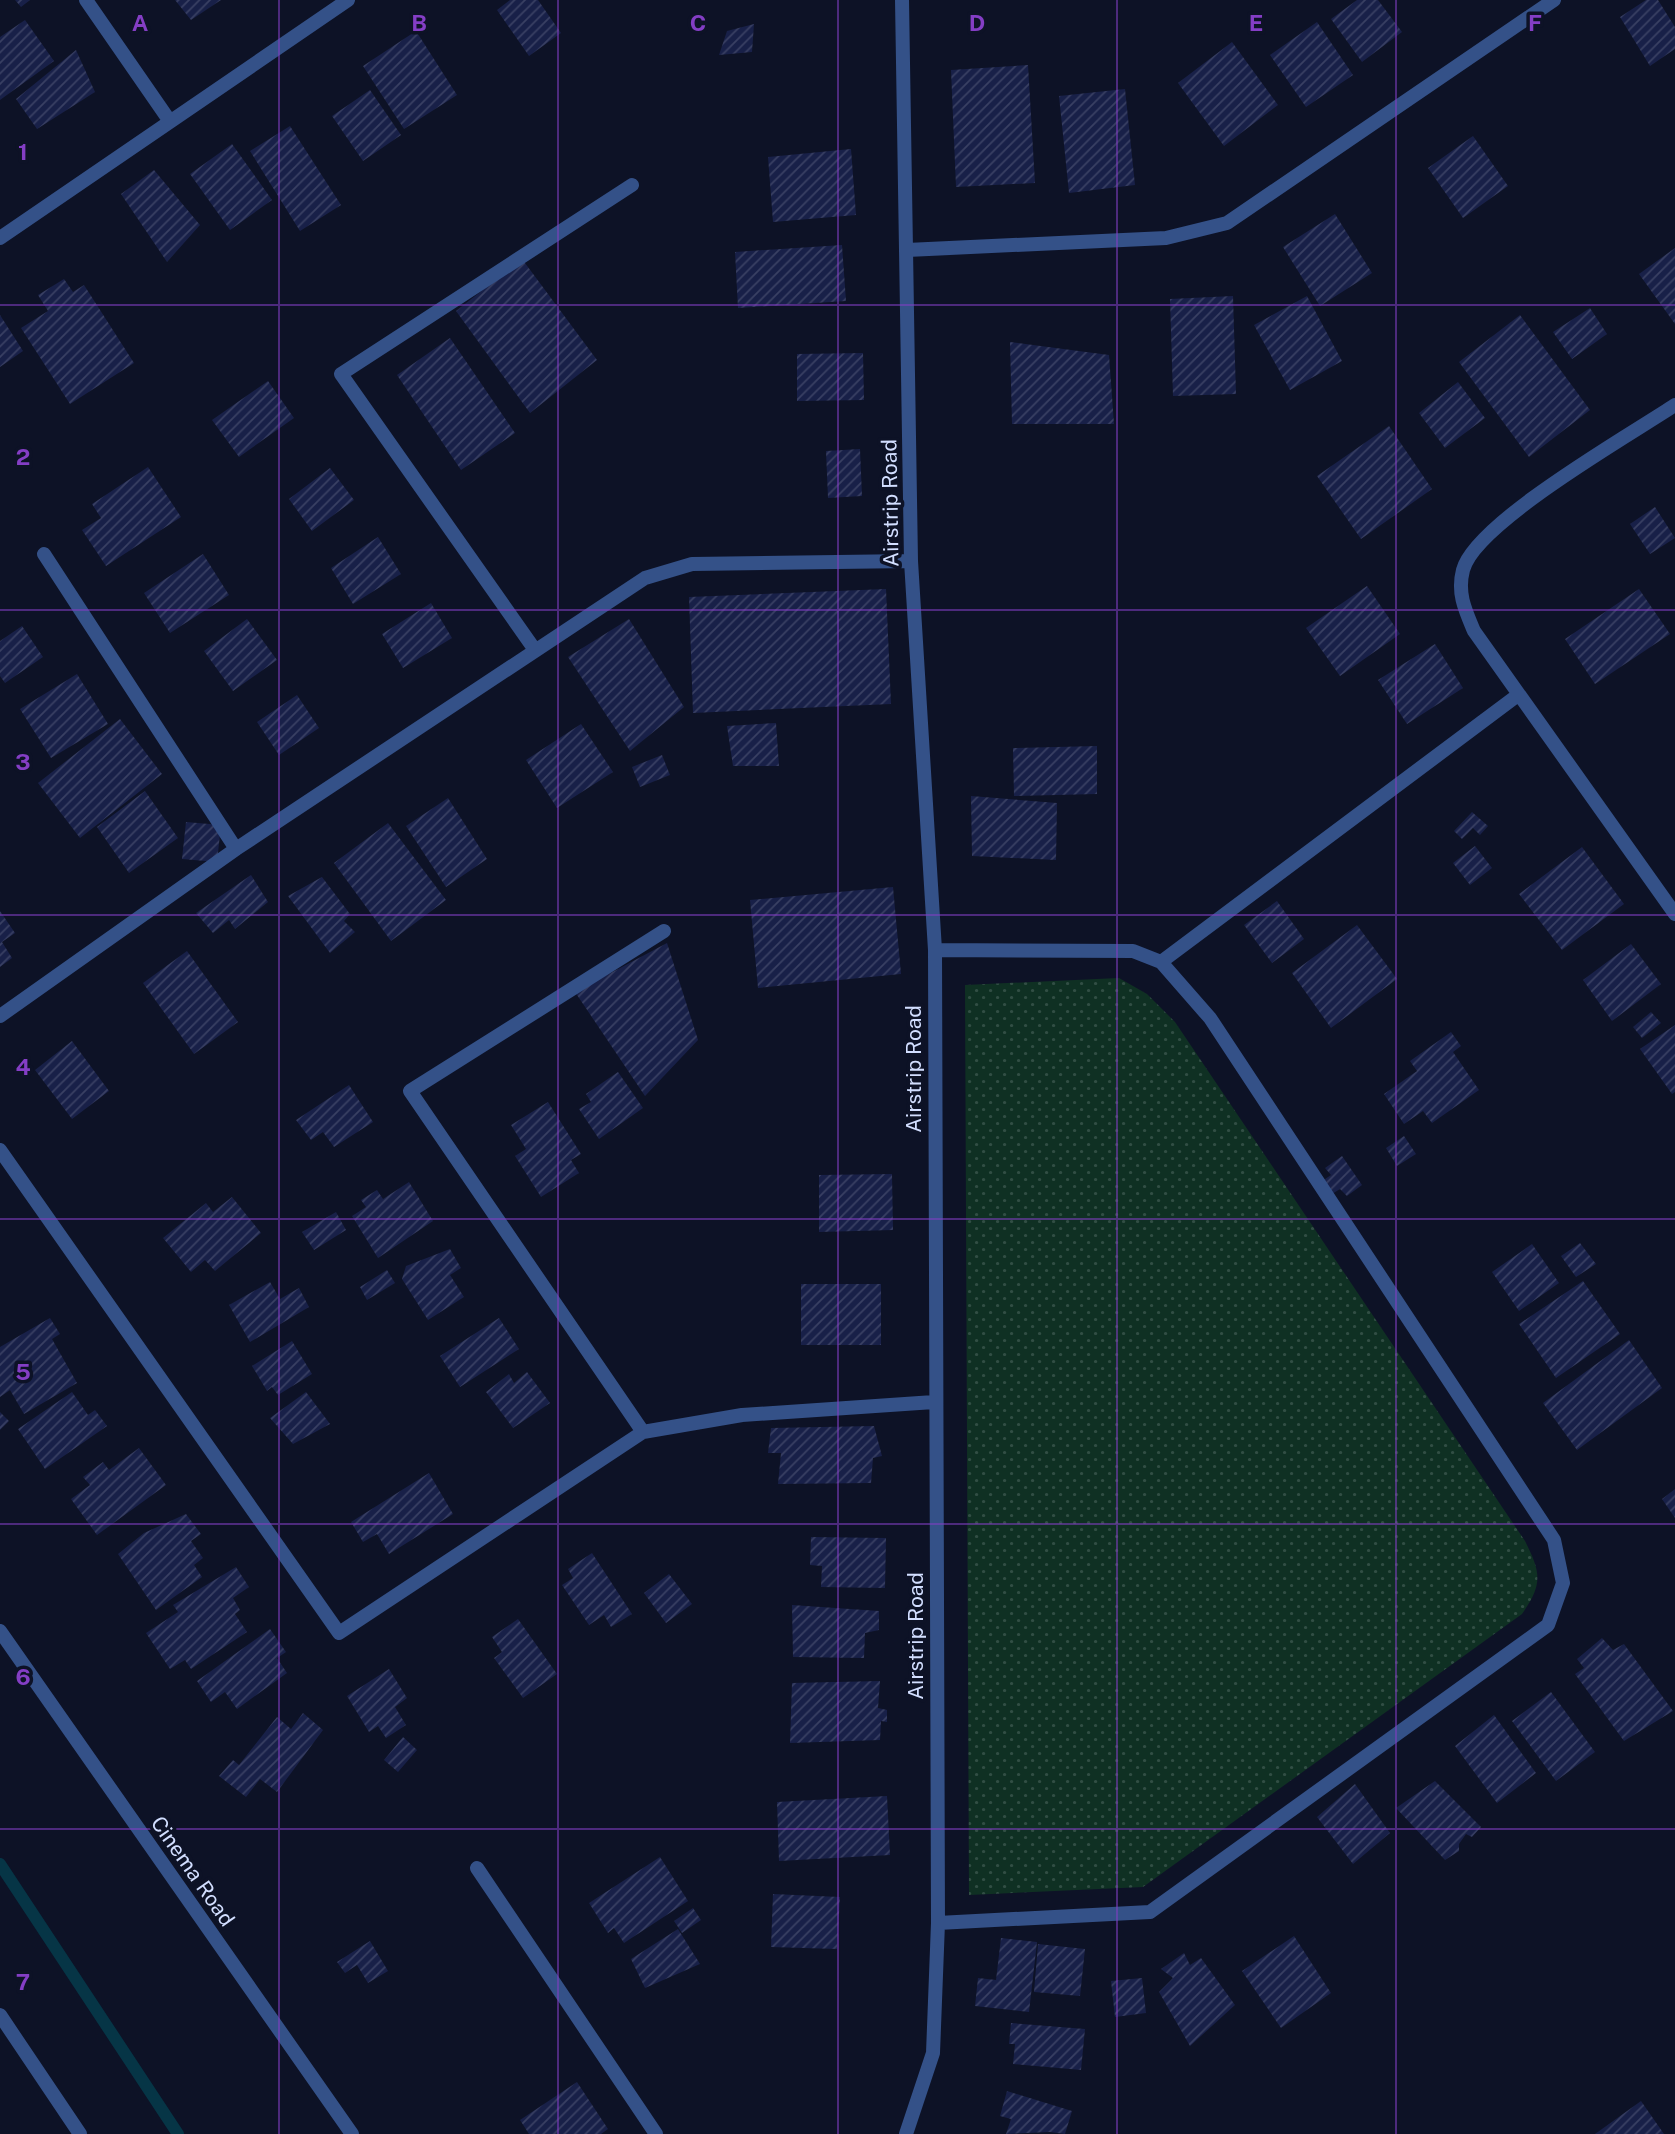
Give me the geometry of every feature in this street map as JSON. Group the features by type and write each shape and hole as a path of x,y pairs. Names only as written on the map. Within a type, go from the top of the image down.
{"street":[{"path":"86,0 169,120"},
{"path":"0,237 348,0"},
{"name":"Airstrip Road","path":"902,0 911,561 934,950 938,1923 933,2053 905,2134"},
{"path":"907,250 1166,238 1227,223 1554,0"},
{"path":"535,650 341,374 632,185"},
{"path":"1675,405 1506,516 1477,545 1463,568 1460,598 1474,631 1675,914"},
{"path":"44,554 236,849"},
{"path":"0,1016 236,849 645,578 692,564 911,561"},
{"path":"1161,962 1518,695"},
{"path":"643,1432 410,1091 664,931"},
{"path":"934,950 1133,951 1161,962 1210,1018 1554,1540 1563,1583 1548,1625 1150,1912 938,1923"},
{"path":"0,1150 339,1633 643,1432 742,1415 934,1402"},
{"name":"Cinema Road","path":"0,1631 352,2134"},
{"path":"477,1868 656,2134"},
{"path":"0,2015 80,2134"}],"green space":[{"path":"1119,978 1147,994 1175,1022 1525,1541 1537,1570 1536,1586 1522,1614 1143,1887 969,1895 965,985"}],"building":[{"path":"15,0 30,0 21,7"},
{"path":"175,0 221,0 191,20"},
{"path":"510,0 538,0 561,33 529,56 497,10"},
{"path":"1357,0 1378,0 1402,32 1362,62 1331,19"},
{"path":"1646,0 1658,0 1675,27 1675,49 1650,66 1620,17"},
{"path":"25,20 54,61 0,100 0,37"},
{"path":"1317,22 1353,75 1306,107 1270,55"},
{"path":"754,24 752,52 719,55 727,31"},
{"path":"416,31 457,95 404,129 363,66"},
{"path":"1232,42 1278,105 1224,146 1178,83"},
{"path":"76,50 95,92 37,129 16,99"},
{"path":"1028,65 1035,183 956,187 951,70"},
{"path":"1125,89 1135,185 1069,193 1059,96"},
{"path":"370,90 401,135 363,161 332,116"},
{"path":"290,126 341,205 300,231 250,151"},
{"path":"1473,136 1508,186 1463,218 1428,168"},
{"path":"232,144 272,200 230,230 190,174"},
{"path":"851,149 856,215 773,222 768,157"},
{"path":"154,170 200,225 167,262 121,194"},
{"path":"1335,214 1372,273 1320,306 1283,247"},
{"path":"842,245 846,301 738,308 735,252"},
{"path":"1675,248 1675,324 1639,274"},
{"path":"522,259 597,360 530,413 456,311"},
{"path":"64,279 73,292 84,285 134,363 70,404 21,328 48,311 38,295"},
{"path":"1233,296 1236,394 1173,396 1170,299"},
{"path":"1307,296 1342,361 1290,390 1254,325"},
{"path":"1590,308 1607,334 1572,359 1553,332"},
{"path":"0,315 23,351 0,367"},
{"path":"1520,315 1590,410 1529,457 1459,362"},
{"path":"450,338 515,433 461,470 397,375"},
{"path":"1010,342 1109,355 1114,424 1012,424"},
{"path":"863,353 864,400 797,401 797,354"},
{"path":"268,381 294,418 239,457 212,420"},
{"path":"1458,382 1485,418 1445,448 1419,413"},
{"path":"1389,426 1432,489 1361,539 1317,476"},
{"path":"860,449 862,496 828,498 826,451"},
{"path":"148,467 181,517 106,566 82,530 101,518 92,504"},
{"path":"330,468 354,500 312,531 289,499"},
{"path":"1655,507 1675,538 1650,554 1630,524"},
{"path":"378,537 401,574 353,604 331,568"},
{"path":"203,554 229,595 170,633 144,593"},
{"path":"1367,586 1400,634 1340,676 1306,628"},
{"path":"886,589 891,704 693,713 689,597"},
{"path":"1639,589 1670,634 1595,684 1565,639"},
{"path":"431,603 452,638 403,668 382,634"},
{"path":"247,619 277,660 233,691 204,651"},
{"path":"629,619 684,707 630,751 568,657"},
{"path":"22,626 43,657 5,683 0,676 0,641"},
{"path":"1435,644 1463,688 1407,724 1378,680"},
{"path":"77,674 108,724 51,758 20,709"},
{"path":"297,695 319,728 279,755 257,722"},
{"path":"120,719 162,774 80,838 38,783"},
{"path":"776,723 779,766 733,766 727,726"},
{"path":"581,724 613,772 557,808 526,760"},
{"path":"1097,746 1097,794 1014,796 1013,748"},
{"path":"662,755 670,775 640,787 632,767"},
{"path":"145,791 178,838 129,873 97,827"},
{"path":"971,796 1057,803 1056,860 972,856"},
{"path":"448,798 487,859 446,887 406,826"},
{"path":"1472,812 1488,826 1480,835 1473,828 1462,839 1454,831"},
{"path":"186,822 221,825 217,862 182,859"},
{"path":"388,823 446,900 391,941 334,863"},
{"path":"1475,846 1492,868 1470,885 1453,863"},
{"path":"1582,847 1624,904 1562,950 1519,894"},
{"path":"251,875 268,902 235,929 229,920 213,933 196,913"},
{"path":"322,877 350,914 344,921 355,932 330,953 288,896"},
{"path":"893,887 901,974 758,988 750,900"},
{"path":"1277,901 1304,939 1272,963 1244,925"},
{"path":"0,911 15,933 2,942 12,958 0,967"},
{"path":"1357,925 1397,979 1331,1028 1292,973"},
{"path":"667,943 698,1040 645,1096 575,992"},
{"path":"1631,944 1661,984 1612,1021 1583,980"},
{"path":"187,951 238,1022 194,1054 143,983"},
{"path":"1651,1012 1661,1023 1642,1038 1633,1027"},
{"path":"1675,1025 1675,1092 1672,1094 1640,1049"},
{"path":"1451,1032 1461,1046 1453,1052 1479,1090 1432,1123 1423,1111 1404,1124 1384,1094 1417,1071 1410,1061"},
{"path":"72,1041 109,1091 72,1119 35,1070"},
{"path":"618,1072 643,1108 599,1139 579,1109 591,1102 586,1094"},
{"path":"349,1085 373,1122 334,1147 323,1132 311,1140 296,1120"},
{"path":"548,1102 581,1154 571,1160 579,1173 541,1197 515,1156 526,1149 511,1125"},
{"path":"1404,1136 1416,1154 1397,1166 1386,1148"},
{"path":"1342,1156 1362,1185 1347,1196 1340,1189 1332,1194 1322,1181 1331,1175 1325,1168"},
{"path":"892,1174 893,1230 819,1232 819,1175"},
{"path":"409,1182 433,1221 378,1258 352,1216 366,1207 361,1200 377,1190 383,1199"},
{"path":"232,1197 261,1233 215,1271 205,1260 191,1272 163,1238 206,1203 213,1212"},
{"path":"336,1212 346,1230 314,1250 302,1232"},
{"path":"1580,1243 1596,1264 1576,1277 1561,1256"},
{"path":"1532,1244 1559,1283 1519,1311 1492,1272"},
{"path":"450,1249 461,1268 450,1275 464,1297 428,1320 402,1279 406,1266"},
{"path":"387,1270 395,1283 367,1300 360,1287"},
{"path":"1583,1281 1620,1334 1556,1378 1519,1324"},
{"path":"270,1282 280,1299 299,1288 309,1307 250,1342 229,1305"},
{"path":"801,1284 881,1284 881,1345 801,1345"},
{"path":"50,1318 60,1334 52,1339 77,1383 24,1414 10,1390 0,1397 0,1347"},
{"path":"499,1318 519,1349 460,1387 440,1356"},
{"path":"1629,1340 1662,1388 1577,1450 1543,1403"},
{"path":"292,1341 312,1374 278,1395 272,1387 267,1391 252,1366"},
{"path":"527,1372 550,1403 513,1428 486,1392 509,1374 514,1383"},
{"path":"72,1392 88,1415 95,1410 107,1426 45,1469 18,1429"},
{"path":"306,1392 330,1424 293,1444 270,1418"},
{"path":"0,1412 9,1421 0,1430"},
{"path":"874,1426 882,1456 873,1458 871,1483 778,1484 781,1453 768,1453 771,1428"},
{"path":"139,1448 166,1485 97,1535 71,1499 90,1485 83,1477 103,1462 109,1470"},
{"path":"429,1473 453,1514 389,1554 377,1534 363,1542 351,1522"},
{"path":"1675,1489 1675,1518 1662,1499"},
{"path":"186,1514 201,1534 191,1541 203,1558 194,1565 202,1577 156,1610 118,1554 144,1533"},
{"path":"811,1537 886,1538 885,1588 821,1587 822,1566 810,1565"},
{"path":"592,1553 632,1614 611,1627 604,1615 589,1625 562,1585 573,1578 568,1569"},
{"path":"236,1567 249,1587 233,1598 240,1610 235,1614 247,1632 191,1669 185,1660 170,1669 146,1633 178,1612 173,1605"},
{"path":"669,1574 692,1604 666,1623 644,1593"},
{"path":"792,1605 879,1611 879,1630 865,1633 864,1658 793,1657"},
{"path":"518,1619 557,1674 523,1698 494,1658 502,1652 492,1637"},
{"path":"270,1629 286,1652 277,1658 287,1673 237,1709 225,1692 211,1702 197,1681"},
{"path":"1602,1638 1613,1650 1624,1644 1673,1711 1624,1741 1575,1674 1584,1668 1577,1659"},
{"path":"389,1669 407,1698 395,1707 406,1725 386,1738 378,1726 369,1732 347,1696"},
{"path":"880,1681 878,1708 887,1710 887,1722 881,1721 880,1740 790,1743 792,1683"},
{"path":"1551,1692 1595,1752 1556,1781 1512,1721"},
{"path":"303,1713 323,1730 277,1792 260,1779 246,1797 219,1776 233,1760 239,1765 277,1717 291,1729"},
{"path":"1494,1715 1536,1773 1497,1803 1455,1746"},
{"path":"403,1737 417,1750 398,1772 384,1760"},
{"path":"1435,1781 1481,1827 1472,1837 1466,1834 1459,1844 1459,1851 1445,1860 1396,1808"},
{"path":"1355,1784 1390,1833 1353,1864 1317,1817"},
{"path":"887,1796 890,1855 779,1861 777,1802"},
{"path":"660,1857 688,1901 624,1943 614,1928 608,1933 589,1903"},
{"path":"773,1894 840,1897 837,1949 771,1947"},
{"path":"693,1908 701,1920 682,1933 674,1921"},
{"path":"678,1929 700,1964 645,1988 631,1959"},
{"path":"1294,1936 1331,1993 1281,2028 1242,1971"},
{"path":"1001,1938 1037,1942 1029,2012 975,2006 978,1978 996,1980"},
{"path":"370,1941 388,1971 368,1983 357,1965 345,1973 337,1962"},
{"path":"1038,1944 1085,1949 1080,1996 1034,1992"},
{"path":"1184,1953 1190,1965 1201,1958 1235,2005 1190,2046 1159,1992 1173,1978 1161,1969"},
{"path":"1142,1978 1146,2013 1115,2017 1111,1981"},
{"path":"1011,2023 1085,2029 1081,2070 1013,2064 1015,2044 1009,2044"},
{"path":"577,2082 608,2129 601,2134 529,2134 520,2120"},
{"path":"1007,2091 1072,2111 1065,2134 1006,2134 1011,2119 1000,2116"},
{"path":"1641,2101 1664,2134 1595,2134"}],"waterway":[{"path":"0,1864 178,2134"}]}
